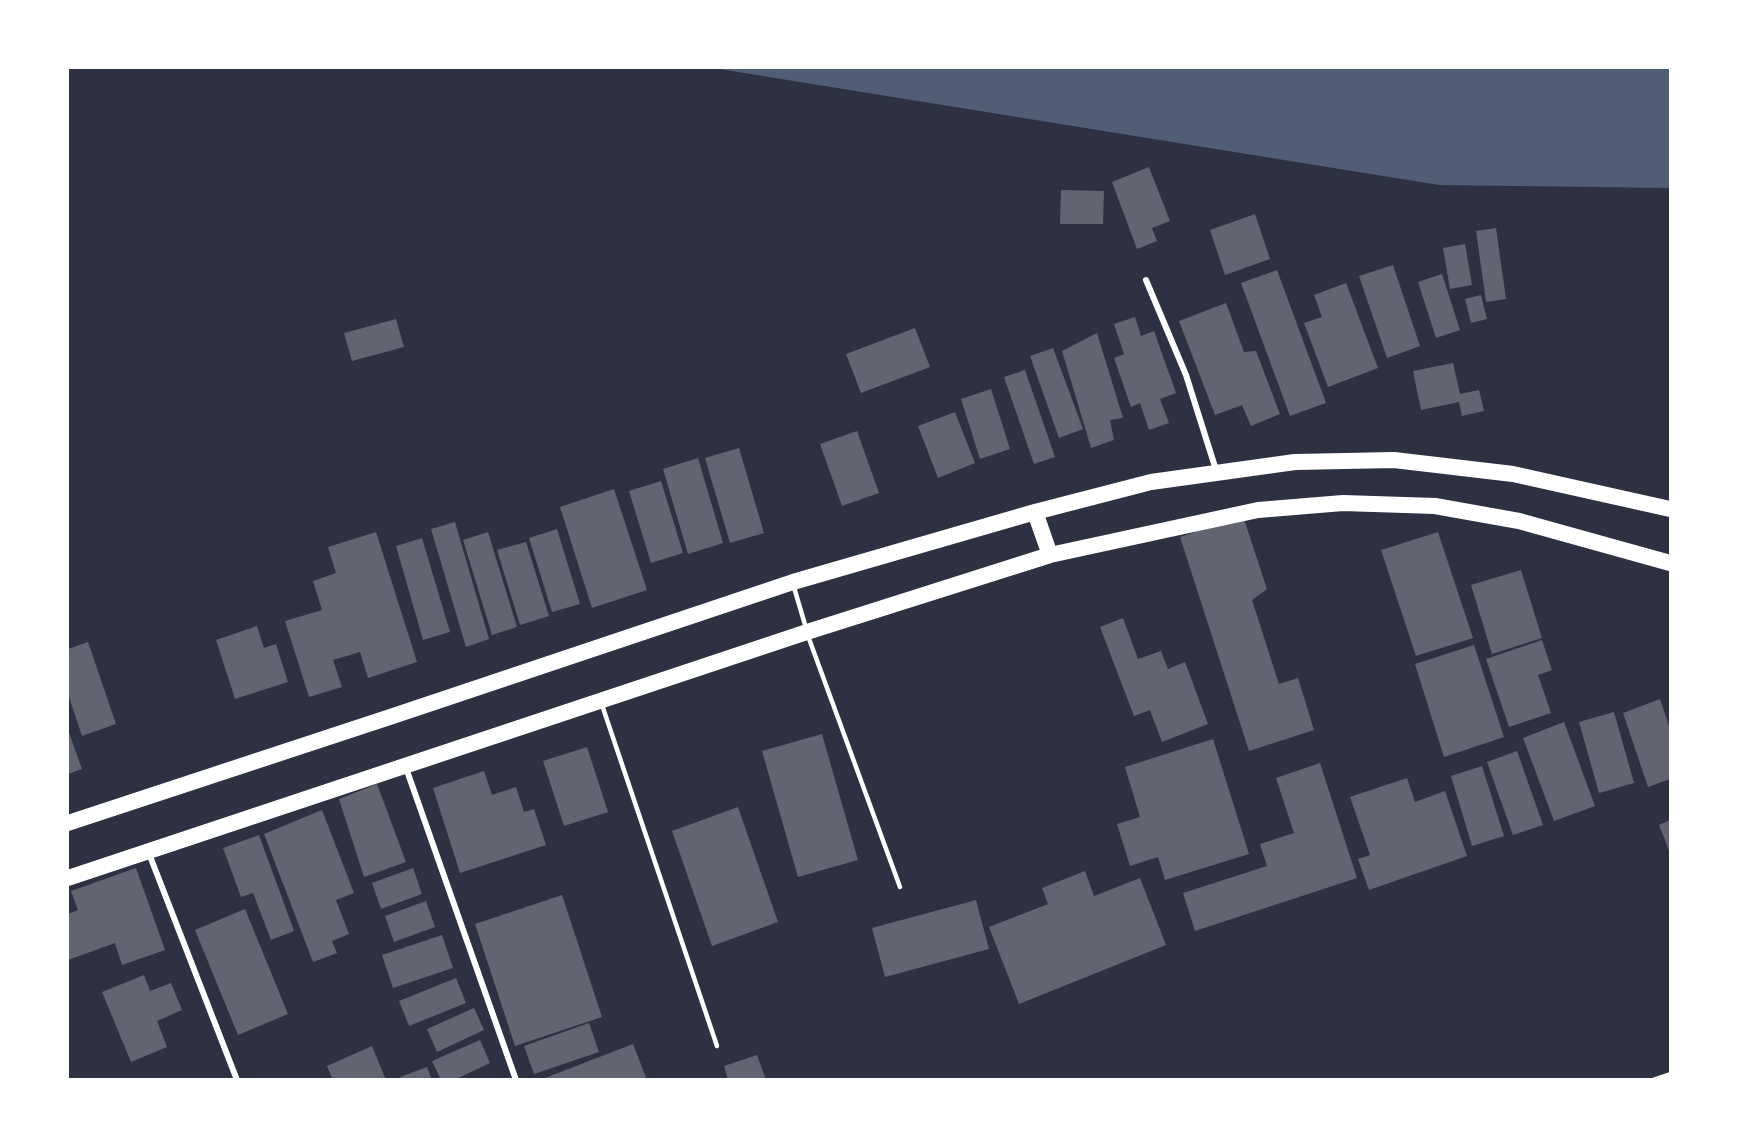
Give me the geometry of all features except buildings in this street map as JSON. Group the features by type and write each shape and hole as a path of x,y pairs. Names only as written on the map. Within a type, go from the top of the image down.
{"highway":[{"path":"68,823 792,582 1035,512 1151,482 1294,462 1394,460 1513,474 1671,509"},
{"path":"68,878 600,700 1050,555 1258,510 1343,503 1435,506 1519,521 1671,563"},
{"path":"1035,512 1050,555"}],"street":[{"path":"1146,280 1186,375 1217,473"},
{"path":"405,765 516,1080"},
{"path":"148,851 237,1080"},
{"path":"1655,1080 1671,1076"}],"lane":[{"path":"792,582 807,632 900,887"},
{"path":"600,700 717,1046"}],"water":[{"path":"713,68 1670,68 1670,188 1439,185"}]}
